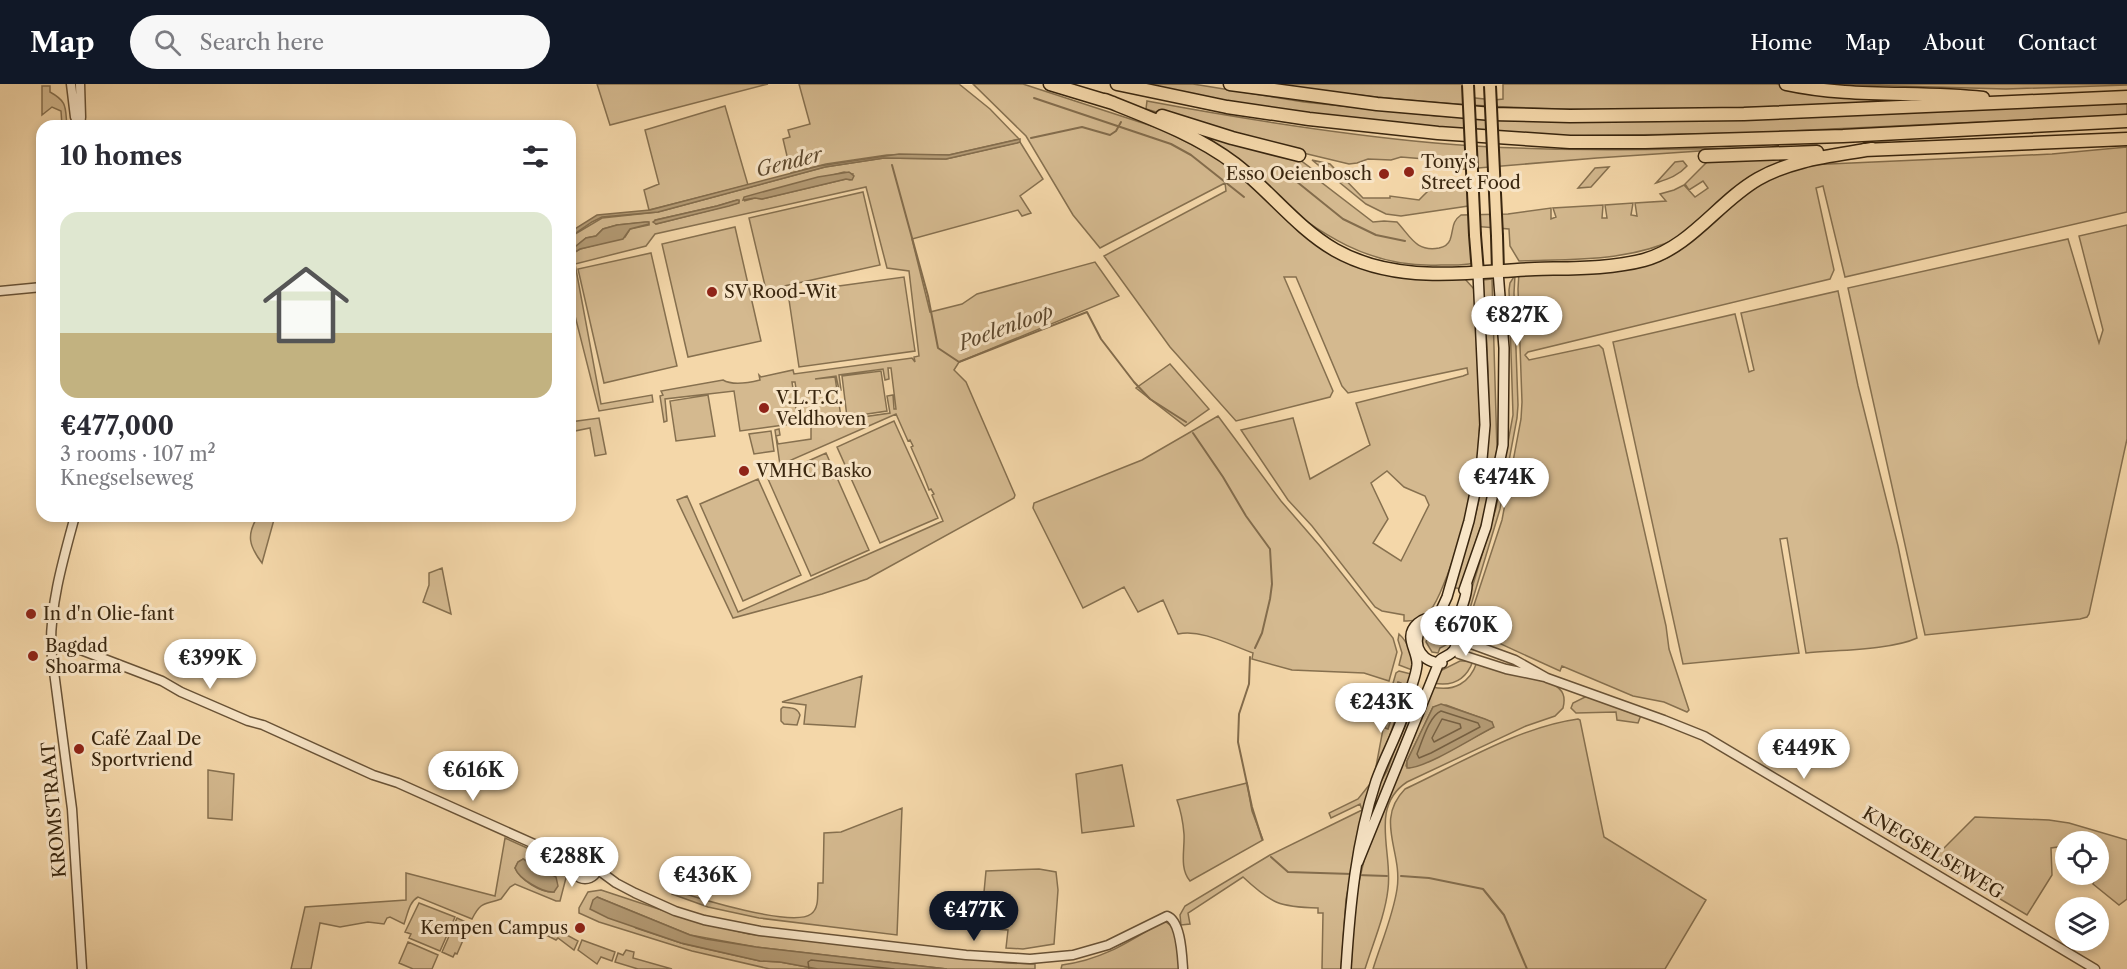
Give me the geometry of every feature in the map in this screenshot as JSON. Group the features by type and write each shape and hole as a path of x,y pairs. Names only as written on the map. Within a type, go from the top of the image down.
{"highway":[{"path":"1050,84 1232,138 1299,155"},
{"path":"1117,84 1227,107 1309,119 1438,133 1570,142 1843,136 2127,121"},
{"path":"1230,84 1377,104 1492,114 1570,116 1744,114 2127,97"},
{"path":"1786,84 1830,91 1958,95 2026,102"},
{"path":"1105,100 1173,128 1217,152 1251,177 1316,237 1350,258 1378,268 1416,274 1478,273 1615,264 1646,259 1672,248 1737,193 1767,174 1811,159 1872,149"},
{"path":"1705,156 2127,139"}],"main road":[{"path":"1346,969 1348,919 1360,842 1377,780 1409,697 1414,691 1420,658 1414,639 1420,630 1434,623 1450,588 1469,521 1482,459 1485,424 1468,84"},
{"path":"1420,658 1438,663 1448,662 1459,654 1460,640 1456,626 1462,592 1467,585 1486,527 1503,445 1504,348 1498,271 1490,85"},
{"path":"1436,617 1456,626"},
{"path":"1357,865 1438,663 1441,658 1453,652 1460,640"}],"street":[{"path":"71,84 76,120"},
{"path":"80,84 80,120"},
{"path":"0,291 36,288"},
{"name":"KROMSTRAAT","path":"73,522 51,623 51,649 72,809 82,969"},
{"name":"KNEGSELSEWEG","path":"1460,640 1515,660 1547,678"},
{"path":"51,649 73,646 162,681 210,705 263,725 574,861"},
{"name":"KNEGSELSEWEG","path":"1459,654 1506,669 1547,678 1704,736 2095,969"},
{"path":"582,853 590,855 596,861 595,872 585,879 580,878 573,872 574,861 582,853"},
{"path":"595,872 675,911 738,928 966,955 1030,959 1073,955 1108,945 1133,934 1163,916 1170,916 1177,926 1184,969"}],"shaded area":[{"path":"597,84 768,84 610,125"},
{"path":"799,84 959,84 990,109 1019,139 949,155 887,155 826,164 791,173 783,139 790,137 788,130 810,124"},
{"path":"973,84 1023,84 1161,129 1224,163 1338,257 1465,279 1474,289 1480,401 1475,474 1464,526 1453,559 1437,600 1428,613 1414,621 1404,621 1404,615 1382,611 1375,607 1312,526 1288,500 1241,430 1293,418 1310,479 1370,445 1356,403 1463,376 1468,374 1467,368 1348,393 1342,386 1296,277 1284,277 1333,391 1330,397 1236,421 1170,347 1104,256 1226,191 1225,183 1100,248 1073,215 1026,136","holes":["1387,471 1404,487 1425,496 1429,505 1401,561 1373,543 1388,519 1371,483"]},
{"path":"1139,84 1193,84 1304,102 1438,116 1569,122 1746,119 2127,102 2127,115 1746,133 1569,136 1437,129 1253,107"},
{"path":"1272,84 1465,84 1466,97 1494,100 1503,99 1503,84 1776,84 1924,100 1700,109 1566,109 1418,101"},
{"path":"1825,84 2127,84 2127,85 2006,89"},
{"path":"42,86 50,86 50,92 63,102 66,120 62,120 61,111 52,107 42,115"},
{"path":"1147,101 1291,125 1435,143 1551,149 1744,148 1454,170 1437,160 1401,157 1391,160 1368,159 1349,164 1274,146 1146,109"},
{"path":"725,106 748,185 649,210 644,190 659,184 645,130"},
{"path":"1177,124 1300,160 1320,175 1321,182 1373,222 1397,222 1415,242 1431,249 1446,246 1454,223 1461,215 1508,214 1551,208 1551,219 1556,217 1553,208 1603,205 1602,218 1607,218 1605,205 1633,203 1631,215 1637,216 1635,203 1666,201 1660,194 1684,185 1695,197 1708,188 1703,181 1689,190 1685,184 1709,160 1804,155 1745,182 1721,199 1693,228 1680,237 1641,251 1601,258 1519,261 1510,246 1509,229 1472,226 1473,263 1414,265 1366,254 1323,232 1282,204"},
{"path":"1020,142 1043,179 1020,196 1031,213 1022,216 1018,210 912,239 930,312 962,304 977,294 1095,262 1119,296 959,362 954,370 966,382 1015,495 1014,498 867,579 822,594 733,618 677,500 687,496 738,612 943,521 932,495 934,494 931,489 929,490 911,447 913,446 910,440 908,441 896,414 780,465 775,430 779,429 780,435 776,436 778,444 811,439 811,426 800,426 890,413 887,396 893,395 894,409 896,409 891,368 888,368 889,379 885,380 883,369 839,375 841,390 839,390 836,376 815,379 835,377 841,417 801,423 795,382 792,382 798,423 740,431 734,391 665,399 667,421 664,422 661,391 723,380 731,383 746,383 760,380 759,375 761,377 793,370 794,374 912,358 915,362 914,357 919,356 909,271 887,268 866,187 655,234 646,246 576,264 576,251 580,249 625,237 630,229 649,225 648,222 617,225 603,229 596,236 586,238 576,246 576,233 602,218 658,212 825,167 884,158 946,159","holes":["844,172 853,174 850,180 744,201 756,195","739,201 738,203 656,224 655,220"]},
{"path":"2127,147 2127,212 1845,277 1823,186 1816,188 1834,270 1830,279 1528,352 1525,355 1529,360 1599,345 1603,349 1666,626 1669,649 1689,710 1687,712 1664,702 1633,696 1562,666 1560,671 1479,634 1472,625 1473,608 1502,520 1521,419 1519,272 1645,266 1667,258 1681,249 1739,196 1785,171 1807,165 2052,154"},
{"path":"1312,160 1330,164 1363,198 1390,198 1390,196 1419,200 1436,184 1448,181 1454,182 1479,198 1475,205 1401,216 1386,214 1366,204"},
{"path":"1683,161 1687,166 1684,169 1673,177 1656,183 1675,162"},
{"path":"1609,167 1591,187 1578,188 1595,168"},
{"path":"863,192 880,265 766,290 749,218"},
{"path":"2127,225 2127,439 2089,614 2080,619 1925,635 1848,288 2068,239 2099,343 2103,330 2079,236"},
{"name":"SV Rood-Wit","path":"735,227 761,341 688,357 662,244"},
{"path":"651,253 677,366 604,383 578,269"},
{"path":"576,269 601,404 652,395 653,402 599,411 576,320"},
{"path":"1515,275 1517,418 1500,509 1468,615 1470,630 1480,640 1480,643 1466,633 1463,618 1496,508 1513,415 1509,290"},
{"path":"904,277 915,351 799,367 788,293"},
{"path":"1492,279 1497,450 1487,508 1460,589 1453,587 1472,528 1485,467 1489,397 1483,280"},
{"path":"1838,291 1858,386 1898,546 1917,638 1879,647 1806,653 1787,538 1780,539 1799,653 1683,664 1613,342 1735,314 1749,372 1754,370 1741,313"},
{"path":"1170,364 1209,409 1185,426 1136,388"},
{"path":"881,371 887,411 847,417 842,376"},
{"path":"708,395 715,436 676,441 670,401"},
{"path":"1218,416 1281,501 1393,638 1397,652 1389,681 1364,673 1292,670 1252,659 1253,653 1216,639 1197,634 1178,634 1163,600 1138,612 1124,587 1083,608 1033,508 1034,503 1142,460"},
{"path":"599,418 606,454 595,456 590,428 576,431 576,421"},
{"path":"894,421 938,518 880,543 837,447"},
{"path":"771,431 774,451 754,454 749,434"},
{"path":"826,453 869,550 811,576 768,479"},
{"path":"758,479 801,575 743,601 700,504"},
{"path":"273,522 262,563 252,546 251,535 254,523"},
{"path":"442,568 451,614 423,602 429,585 429,573"},
{"path":"1438,628 1446,633 1448,641 1438,653 1432,652 1426,642 1428,636 1436,633"},
{"path":"1399,634 1410,650 1412,670 1399,665 1402,653 1398,640"},
{"path":"1460,661 1473,661 1463,677 1453,683 1433,683 1440,671"},
{"path":"1477,662 1553,684 1563,694 1563,708 1555,716 1526,726 1407,782 1395,792 1386,817 1389,875 1384,909 1365,969 1351,969 1356,894 1367,848 1432,687 1454,687 1465,680","holes":["1446,705 1492,722 1493,727 1434,759 1409,768 1406,766 1433,707"]},
{"path":"1399,671 1411,674 1374,781 1358,842 1346,899 1341,969 1322,969 1323,913 1318,913 1318,908 1294,907 1277,902 1261,893 1243,877 1188,913 1190,924 1181,925 1180,915 1185,906 1270,855 1362,810 1360,804 1331,818 1329,813 1358,799 1370,784 1375,772 1389,697 1396,673"},
{"path":"862,676 855,727 804,724 806,705 782,702"},
{"path":"1416,691 1423,694 1363,846 1377,788 1387,771"},
{"path":"1587,696 1641,715 1638,723 1617,720 1616,712 1576,713 1571,708 1573,703"},
{"path":"783,707 793,708 799,712 797,725 784,724 781,721"},
{"path":"1578,719 1604,837 1706,900 1665,969 1373,969 1390,919 1397,889 1398,875 1390,825 1396,801 1405,789 1512,738 1556,723"},
{"path":"1122,765 1134,826 1082,833 1076,774"},
{"path":"208,770 234,774 232,820 208,818"},
{"path":"1247,783 1252,811 1263,840 1190,881 1184,864 1184,830 1177,800"},
{"path":"902,808 897,935 759,918 708,907 672,894 674,890 766,915 801,917 811,914 817,904 818,883 823,883 824,833 841,832"},
{"path":"1975,817 2049,820 2096,831 2055,831 2055,847 2051,848 2052,875 2027,915 1933,859"},
{"path":"2109,835 2127,840 2127,899 2119,905 2094,885 2109,885"},
{"path":"505,838 536,852 565,870 567,874 560,901 515,884 501,899 481,906 472,919 418,897 411,905 404,924 390,917 384,924 368,922 340,927 320,923 311,969 291,969 305,907 406,900 406,873 495,896","holes":["523,859 554,875 554,892 549,892 526,881 515,868"]},
{"path":"1039,869 1056,872 1058,890 1054,944 1023,949 1006,948 1008,930 996,929 996,915 982,913 986,871"},
{"path":"601,890 698,922 749,934 1007,963 1035,964 1035,969 947,969 756,947 690,935 597,897 636,928 684,944 760,961 818,969 770,969 692,951 599,922 579,913 579,908 588,892"},
{"path":"419,903 455,917 440,951 409,938 411,934 405,932"},
{"path":"457,918 470,924 457,954 455,953 453,957 442,952"},
{"path":"1166,922 1174,928 1180,969 1061,969 1062,965 1076,963 1113,950 1160,923"},
{"path":"554,928 578,941 574,950 558,938 556,940 546,935"},
{"path":"582,940 615,952 612,961 601,957 597,964 578,950"},
{"path":"408,942 438,955 432,969 413,969 399,963"},
{"path":"626,950 634,952 633,958 672,969 638,969 615,962 618,953 623,955"}],"water":[{"path":"1020,139 1017,143 946,159 884,158 825,167 658,212 602,217 576,233 576,228 597,215 650,210 819,166 899,154 949,155"},
{"path":"849,172 854,176 852,180 846,179 762,199 743,200 744,197 818,177"},
{"path":"737,200 739,203 729,206 656,224 653,222 656,220"},
{"path":"649,222 649,224 630,229 623,239 576,251 576,246 586,238 596,236 603,229 617,225"},
{"path":"1398,682 1401,683 1397,702 1388,729 1385,728"},
{"path":"1441,704 1492,722 1494,727 1437,758 1407,768 1407,761 1433,707"},
{"path":"523,859 556,877 558,886 554,892 538,888 521,877 515,868"},
{"path":"597,897 690,935 706,939 947,969 818,969 760,961 681,943 608,918 590,909 593,900"}],"waterway":[{"path":"1034,98 1171,144 1191,155 1244,197"},
{"name":"Gender","path":"1031,138 1082,127 1110,135 1116,131 1121,122"},
{"name":"Poelenloop","path":"892,165 928,296 938,348 959,362 1087,312 1101,339 1134,382 1150,399 1186,422"},
{"path":"1281,169 1343,219 1376,235 1405,241"},
{"name":"Poelenloop","path":"1193,433 1270,549 1272,584 1270,599 1262,633 1255,648"},
{"name":"Poelenloop","path":"1250,657 1249,684 1239,714 1238,742 1252,807 1262,839"},
{"name":"Poelenloop","path":"1271,857 1288,872 1352,874"},
{"name":"Poelenloop","path":"1357,875 1387,876"},
{"name":"Poelenloop","path":"1401,876 1429,878 1483,889 1504,915 1527,969"}],"place":[{"name":"Tony's Street Food","path":"1409,172"},
{"name":"Esso Oeienbosch","path":"1384,174"},
{"name":"SV Rood-Wit","path":"712,292"},
{"name":"V.L.T.C. Veldhoven","path":"764,408"},
{"name":"VMHC Basko","path":"744,471"},
{"name":"In d'n Olie-fant","path":"31,614"},
{"name":"Bagdad Shoarma","path":"33,656"},
{"name":"Café Zaal De Sportvriend","path":"79,749"},
{"name":"Kempen Campus","path":"580,928"}]}
